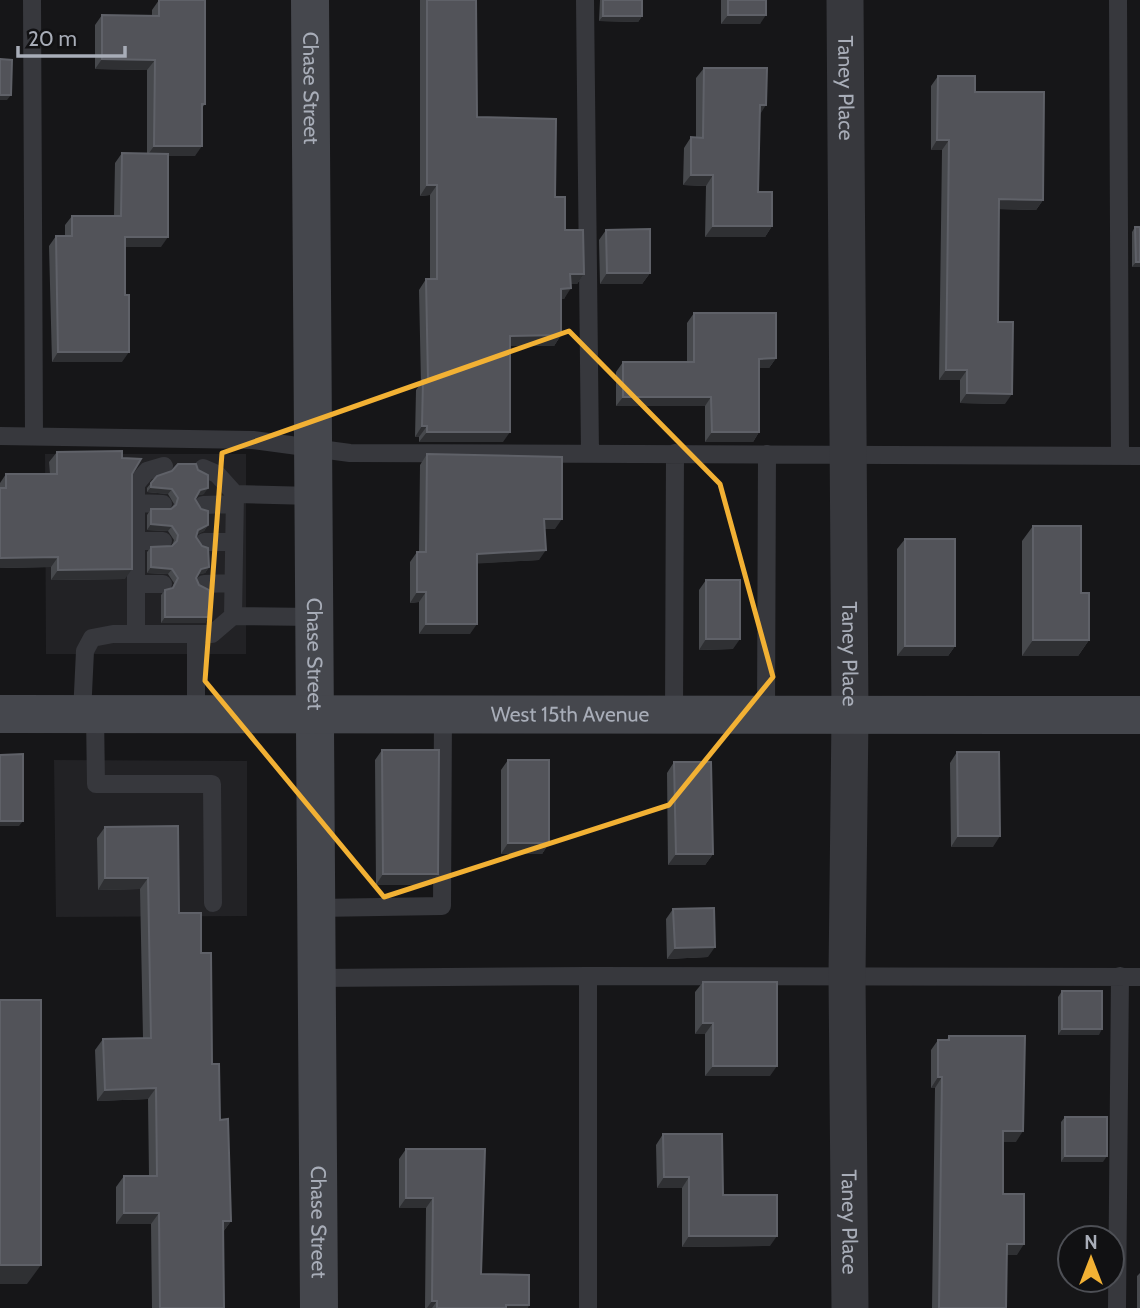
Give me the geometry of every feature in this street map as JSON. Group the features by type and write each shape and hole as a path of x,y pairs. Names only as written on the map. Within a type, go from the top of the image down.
{"street":[{"name":"Chase Street","path":"310,0 319,1308"},
{"name":"Taney Place","path":"845,0 850,715 847,976 850,1308"},
{"name":"West 15th Avenue","path":"0,714 1140,715"}],"lane":[{"path":"32,0 34,435"},
{"path":"585,0 590,453"},
{"path":"1118,0 1119,456"},
{"path":"0,436 253,440 350,453 1140,456"},
{"path":"674,715 675,453"},
{"path":"766,454 766,715"},
{"path":"136,633 136,484 147,471 164,466"},
{"path":"203,468 216,474 235,499 233,616"},
{"path":"203,505 235,499 313,496"},
{"path":"136,503 163,504"},
{"path":"136,541 163,541"},
{"path":"204,542 234,542"},
{"path":"204,584 233,583"},
{"path":"136,584 163,584"},
{"path":"213,903 212,784 96,784 85,652 92,638 113,634 212,634 233,616 314,617"},
{"path":"196,634 196,714"},
{"path":"317,908 442,906 443,715"},
{"path":"588,976 588,1308"},
{"path":"1117,1308 1119,976"},
{"path":"317,978 1140,976"}],"highlighted area":[{"path":"569,331 720,484 773,677 669,805 384,897 205,681 222,453"}],"shaded area":[{"path":"45,454 246,454 246,654 46,654"},
{"path":"54,760 247,761 247,916 56,917"}],"building":[{"path":"159,0 205,0 205,104 202,104 202,146 154,146 155,60 102,59 102,15 159,16"},
{"path":"427,0 476,0 477,117 556,119 555,197 565,197 565,230 583,230 584,274 570,274 571,288 561,289 561,335 510,336 510,432 427,432 427,426 422,426 423,380 428,380 426,279 437,279 437,185 427,185"},
{"path":"603,0 642,0 642,16 603,16"},
{"path":"728,0 766,0 766,15 728,15"},
{"path":"0,59 12,60 11,95 0,95"},
{"path":"704,68 767,68 766,105 760,105 758,192 772,192 772,226 713,226 713,175 691,175 691,137 703,138"},
{"path":"938,76 975,76 975,92 1044,92 1043,200 999,199 998,322 1013,322 1012,394 967,393 967,370 946,370 949,140 937,140"},
{"path":"122,153 168,154 168,237 125,237 129,352 58,352 56,236 72,236 72,216 121,216"},
{"path":"1135,227 1140,227 1140,262 1136,262"},
{"path":"650,229 650,273 607,273 606,230"},
{"path":"694,313 776,313 776,358 759,359 759,432 712,432 711,397 623,397 623,362 694,362"},
{"path":"122,451 122,458 141,459 132,474 132,569 58,570 58,557 0,558 0,488 6,488 6,474 57,474 57,452"},
{"path":"427,454 562,457 562,519 544,519 546,550 477,554 477,624 426,624 426,592 417,592 417,552 426,552"},
{"path":"178,464 196,464 198,470 208,475 208,488 200,490 195,499 201,509 208,511 208,525 198,530 196,537 202,546 208,548 209,567 201,569 196,578 199,585 209,590 209,617 165,617 165,590 173,588 178,578 172,569 151,567 151,547 172,546 178,535 172,526 151,524 151,509 171,509 178,498 172,489 151,487 151,483 157,476 172,471"},
{"path":"1033,526 1081,526 1081,593 1089,593 1089,640 1033,640"},
{"path":"905,539 955,539 955,646 905,646"},
{"path":"706,580 740,580 740,639 706,639"},
{"path":"382,750 439,750 438,874 383,874"},
{"path":"957,752 999,752 1000,836 958,836"},
{"path":"23,754 23,821 0,821 0,755"},
{"path":"508,760 549,760 549,843 508,843"},
{"path":"674,762 711,762 713,854 676,854"},
{"path":"178,826 179,913 201,913 201,953 211,953 212,1064 219,1064 220,1120 228,1119 231,1221 223,1221 224,1308 160,1308 159,1213 124,1213 124,1176 157,1176 156,1088 105,1090 103,1039 151,1038 148,878 105,878 105,827"},
{"path":"714,908 715,947 675,948 673,909"},
{"path":"703,982 777,982 777,1066 713,1066 713,1023 703,1023"},
{"path":"1062,991 1102,991 1102,1029 1062,1029"},
{"path":"0,1000 41,1000 41,1265 0,1265"},
{"path":"949,1036 1025,1036 1023,1131 1003,1131 1003,1194 1024,1194 1024,1244 1007,1244 1006,1308 939,1308 942,1077 938,1077 938,1040 949,1040"},
{"path":"1065,1117 1107,1117 1107,1156 1065,1156"},
{"path":"663,1134 722,1134 723,1195 777,1195 777,1236 689,1236 689,1177 664,1177"},
{"path":"406,1149 485,1149 481,1274 529,1275 529,1305 506,1305 506,1308 437,1308 437,1301 432,1301 433,1198 406,1198"}]}
